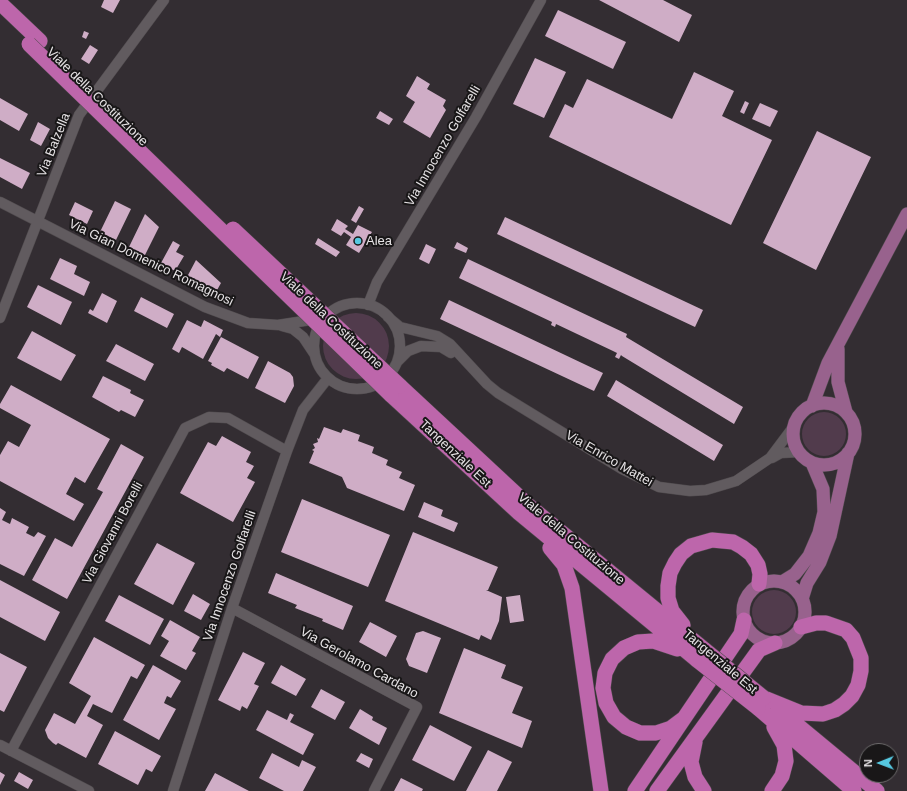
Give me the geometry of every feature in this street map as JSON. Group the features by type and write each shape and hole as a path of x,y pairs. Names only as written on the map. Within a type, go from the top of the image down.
{"highway":[{"name":"Viale della Costituzione","path":"0,3 35,42 235,231 396,391 528,505 675,625"},
{"name":"Viale della Costituzione","path":"0,16 35,42"},
{"name":"Tangenziale Est","path":"396,391 519,513"},
{"name":"Viale della Costituzione","path":"519,513 701,655"},
{"path":"519,513 529,528 558,555 564,565 572,588 601,791"},
{"path":"701,655 672,611 668,598 670,573 681,554 701,542 712,540 733,542 751,554 760,574 759,584"},
{"path":"635,791 741,634 744,620"},
{"path":"761,703 801,713 822,714 835,710 852,696 858,685 861,672 861,658 853,638 846,630 837,626 816,623 801,627"},
{"name":"Tangenziale Est","path":"675,625 701,655 761,703"},
{"path":"683,719 671,728 656,733 640,732 626,727 614,717 606,704 603,688 605,672 612,659 618,653 624,648 638,642 653,640 701,655"},
{"path":"656,791 759,650 775,643"},
{"path":"761,703 784,745 786,761 782,776 772,791"},
{"path":"761,703 854,791"},
{"path":"761,703 878,791"},
{"path":"699,732 693,746 691,762 695,778 704,791"}],"main road":[{"path":"812,406 821,378 907,214"},
{"path":"802,599 807,583 820,562 830,536 848,453 855,436 851,420 846,412 838,382 838,344"},
{"path":"782,582 795,574 809,556 819,532 824,512 823,489 812,463 799,452 795,444 794,426 801,414 812,406 830,404 846,412"},
{"path":"812,463 822,465 832,464 841,460 848,453"},
{"path":"767,581 782,582 791,585 802,599 805,609 801,627 794,635 785,641 775,643 765,642 755,637 748,630 744,620 743,610 745,600 751,590 759,584 767,581"}],"street":[{"name":"Via Balzella","path":"0,318 79,115 164,0"},
{"name":"Via Innocenzo Golfarelli","path":"368,305 377,282 476,117 541,0"},
{"name":"Via Gian Domenico Romagnosi","path":"0,202 205,307 248,323 278,325 293,329 303,337 315,355"},
{"path":"356,304 368,305 379,310 388,317 395,327 399,338 400,350 397,362 383,381 361,389 349,389 338,385 328,378 320,368 315,355 316,335 325,317 334,310 345,305 356,304"},
{"name":"Via Gian Domenico Romagnosi","path":"278,325 325,317"},
{"name":"Via Enrico Mattei","path":"388,317 400,327 437,336 450,344 463,360 498,393 622,469 659,487 690,491 706,490 722,486 748,475 770,458"},
{"name":"Via Enrico Mattei","path":"397,362 408,351 415,348 432,345 440,347 463,360"},
{"name":"Via Innocenzo Golfarelli","path":"173,791 232,608 287,451 303,410 328,378"},
{"name":"Via Giovanni Borelli","path":"11,751 185,428 209,417 228,418 287,451"},
{"path":"770,458 794,426"},
{"path":"770,458 781,454 799,452"},
{"name":"Via Gerolamo Cardano","path":"232,608 417,707 374,791"},
{"path":"0,745 89,791"}],"shaded area":[{"path":"350,313 362,313 374,318 384,328 389,340 387,359 374,374 362,379 350,379 338,374 328,364 323,352 323,340 328,328 338,318"},
{"path":"824,412 836,416 842,422 846,434 842,446 836,452 824,456 812,452 806,446 802,434 806,422 812,416"},
{"path":"770,590 778,590 783,591 790,596 795,603 795,621 790,628 783,633 770,634 762,631 755,624 752,616 752,608 755,600 762,593"}],"building":[{"path":"104,0 120,0 113,13 101,7"},
{"path":"599,0 663,0 692,15 679,42"},
{"path":"558,10 626,42 613,69 545,36"},
{"path":"84,31 89,33 86,39 82,37"},
{"path":"90,45 98,50 89,64 81,59"},
{"path":"535,58 566,72 544,118 513,104"},
{"path":"694,72 734,91 722,116 772,140 731,225 549,137 565,104 573,108 587,79 672,119"},
{"path":"417,76 430,84 427,89 446,100 443,106 446,110 430,138 403,122 415,102 406,96"},
{"path":"0,98 28,114 19,131 0,120"},
{"path":"745,101 749,103 744,114 740,112"},
{"path":"760,103 778,111 770,127 752,119"},
{"path":"380,111 393,119 389,125 376,118"},
{"path":"38,122 50,129 41,146 30,140"},
{"path":"817,131 871,157 816,270 763,243"},
{"path":"0,158 30,173 22,189 0,177"},
{"path":"115,201 131,209 116,240 100,232"},
{"path":"75,202 93,211 87,224 69,215"},
{"path":"359,206 364,209 356,223 351,220"},
{"path":"145,214 159,227 145,255 129,247"},
{"path":"505,217 703,310 695,327 497,234"},
{"name":"Alea","path":"337,219 348,226 345,229 353,234 358,225 372,232 359,253 346,245 351,237 344,232 341,236 331,230"},
{"path":"318,238 340,252 336,257 315,244"},
{"path":"173,241 180,245 176,252 184,256 175,271 161,263"},
{"path":"457,242 468,248 466,253 454,248"},
{"path":"426,244 436,249 429,264 419,259"},
{"path":"60,258 77,266 74,274 90,282 84,296 50,279"},
{"path":"468,259 627,334 626,337 743,407 734,424 621,355 619,359 615,357 617,353 556,324 555,327 551,325 552,322 459,278"},
{"path":"196,260 221,283 216,292 187,277"},
{"path":"38,285 72,302 61,325 27,307"},
{"path":"102,293 117,301 107,323 88,313 90,309 93,311"},
{"path":"141,297 174,314 167,328 134,311"},
{"path":"449,300 603,373 594,391 440,319"},
{"path":"187,320 201,327 204,320 223,330 220,337 216,334 203,359 182,347 179,353 172,349"},
{"path":"32,331 76,355 61,381 17,358"},
{"path":"221,337 259,357 248,379 227,368 224,372 211,365 212,363 208,361"},
{"path":"116,344 154,364 145,381 106,361"},
{"path":"268,361 290,373 293,377 294,386 285,403 255,388"},
{"path":"103,376 131,390 130,393 144,400 135,417 121,410 119,412 92,397"},
{"path":"616,380 723,445 714,461 607,396"},
{"path":"11,385 110,439 85,483 75,477 66,494 84,504 74,521 0,481 0,455 8,441 19,447 31,425 0,408 0,404"},
{"path":"324,427 341,433 343,429 360,435 358,441 374,447 372,453 388,460 386,465 402,472 399,478 415,485 404,511 347,488 342,477 309,463 314,451 312,450 315,448 313,444 318,442 317,438 319,439"},
{"path":"222,436 251,452 246,462 254,466 247,478 255,482 233,522 180,493 208,442 216,446"},
{"path":"121,444 144,457 67,599 32,580 55,538 72,547 103,492 97,489"},
{"path":"302,499 390,535 368,587 281,552"},
{"path":"424,502 443,510 441,516 458,523 454,532 418,517"},
{"path":"0,508 6,512 2,520 10,524 12,518 29,527 26,533 34,537 38,532 46,536 24,576 0,564"},
{"path":"413,532 498,567 488,590 486,590 502,597 499,621 491,640 481,635 479,640 385,601"},
{"path":"157,543 195,563 173,605 134,584"},
{"path":"276,573 353,606 343,630 322,621 323,619 295,608 297,605 268,593"},
{"path":"0,580 60,612 45,641 0,617"},
{"path":"193,594 210,604 201,620 184,611"},
{"path":"119,595 164,619 150,645 105,621"},
{"path":"520,595 524,621 510,623 506,597"},
{"path":"170,620 200,637 192,651 196,653 186,670 160,656 169,641 161,636"},
{"path":"370,622 397,636 386,657 359,642"},
{"path":"423,631 441,638 427,673 409,666 406,659 416,633"},
{"path":"94,637 145,665 137,679 131,676 112,713 93,704 87,716 103,725 86,758 58,743 56,745 53,743 48,738 45,730 54,713 75,724 91,696 69,683"},
{"path":"464,648 506,665 501,678 523,687 512,713 532,721 522,748 439,713"},
{"path":"243,652 265,663 254,684 259,686 247,709 242,706 240,711 218,700"},
{"path":"0,653 27,667 4,712 0,710"},
{"path":"153,665 181,681 171,698 167,696 164,703 176,709 159,740 123,720"},
{"path":"281,665 306,679 296,696 271,683"},
{"path":"321,689 345,702 335,720 311,707"},
{"path":"360,709 373,717 372,720 387,728 379,745 349,728"},
{"path":"267,710 287,720 290,713 294,715 290,722 314,734 303,755 256,730"},
{"path":"430,725 472,747 454,781 412,760"},
{"path":"115,731 161,756 152,772 146,769 138,785 98,764"},
{"path":"488,750 512,762 497,791 466,791"},
{"path":"272,753 299,767 302,760 316,767 303,791 284,791 259,778"},
{"path":"361,753 373,759 369,768 356,761"},
{"path":"0,772 5,775 0,785"},
{"path":"19,772 33,780 28,789 14,781"},
{"path":"215,773 249,791 205,791"},
{"path":"401,778 423,789 422,791 394,791"}],"place":[{"name":"Alea","path":"358,241"}]}
